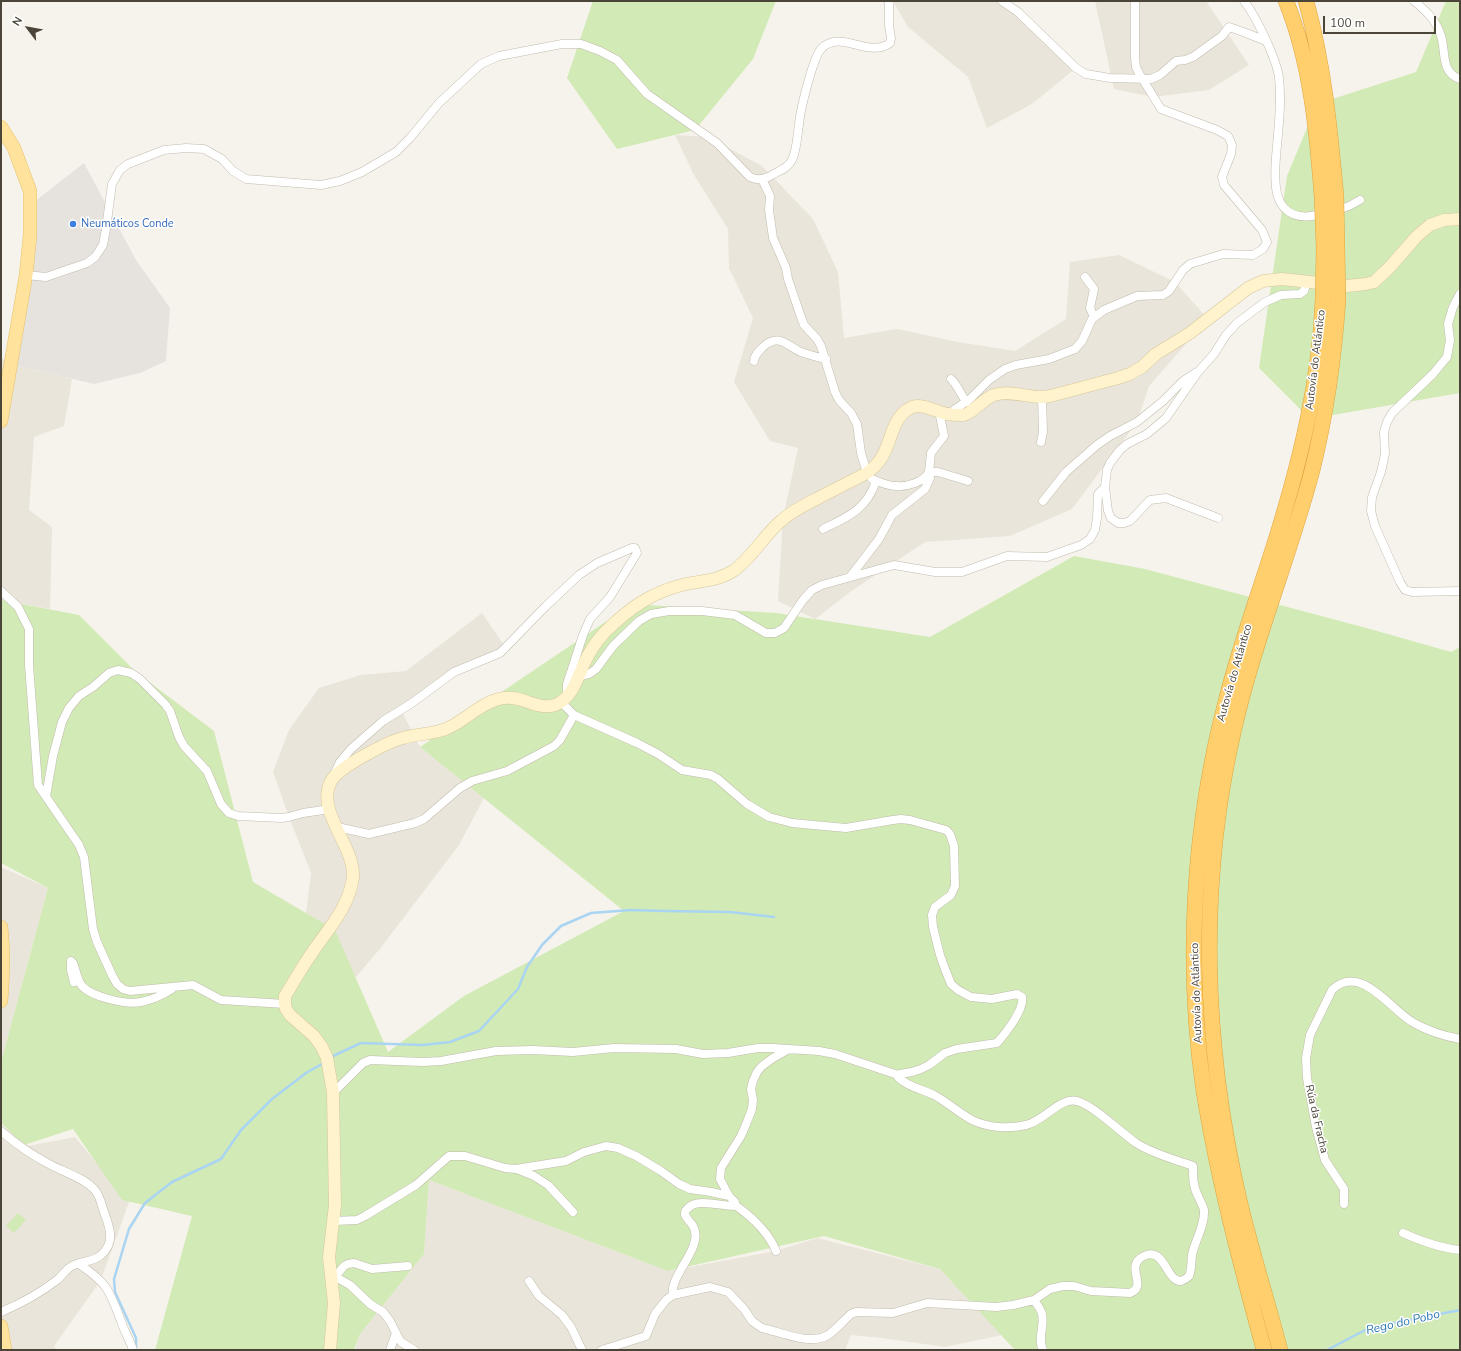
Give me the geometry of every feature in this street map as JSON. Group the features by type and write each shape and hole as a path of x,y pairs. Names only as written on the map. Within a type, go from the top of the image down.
{"highway":[{"name":"Autovía do Atlántico","path":"1286,1 1305,61 1329,197"},
{"name":"Autovía do Atlántico","path":"1280,1350 1251,1249 1238,1197 1214,1054 1209,983 1211,892 1220,804 1234,730 1258,640 1304,500 1317,450 1332,365 1330,299 1324,248 1329,197 1331,147 1319,55 1306,1"},
{"name":"Autovía do Atlántico","path":"1264,1350 1220,1178 1204,1090 1196,1002 1194,947 1198,868 1208,788 1225,702 1289,499 1307,423 1319,351 1330,299"}],"main road":[{"path":"1,128 14,148 30,191 30,235 26,275 6,363 1,421"},
{"path":"1,928 3,941 3,980 1,1001"},
{"path":"1,1326 5,1350"}],"street":[{"path":"26,275 46,277 87,263 95,257 103,245 112,184 120,170 128,164 164,150 186,148 204,149 222,159 233,171 246,179 322,185 340,181 362,172 396,152 410,138 439,103 481,64 499,56 562,44 582,44 618,60 647,94 717,143 750,176 755,179 762,180 788,166 792,160 796,149 799,122 814,63 820,50 829,42 841,41 866,47 884,47 890,43 889,1"},
{"path":"1002,1 1018,12 1076,68 1086,74 1110,78 1151,79 1160,75 1172,64 1193,57 1222,36 1229,27 1266,41"},
{"path":"943,413 967,402 989,380 1005,369 1016,365 1049,359 1075,349 1082,341 1090,322 1094,317 1104,310 1137,296 1149,297 1163,295 1169,291 1183,270 1190,264 1223,254 1253,255 1263,249 1267,242 1262,230 1224,185 1222,177 1231,154 1232,145 1228,136 1217,130 1161,109 1136,68 1135,1"},
{"path":"1244,1 1255,18 1266,41 1279,78 1280,108 1275,174 1277,195 1280,202 1287,212 1297,216 1310,217 1348,208 1360,200"},
{"path":"1414,1 1431,17 1436,24 1444,46 1446,68 1454,77 1460,79"},
{"path":"762,180 770,196 769,210 773,238 786,268 800,317 809,331 817,339 826,359 837,396 857,424 861,453 869,476 871,494 866,502 854,513 823,529"},
{"path":"334,777 340,771 382,746 404,737 442,730 450,727 484,705 495,700 505,697 515,697 540,706 548,706 564,699 574,687 588,656 596,643 606,631 635,606 650,596 665,590 722,577 733,571 783,518 796,510 869,476 886,451 894,428 902,415 914,406 922,406 943,413 965,415 988,398 1000,394 1005,393 1042,397 1130,374 1142,367 1156,354 1169,345 1190,333 1248,288 1263,281 1282,279 1347,286 1374,282 1389,268 1416,236 1430,225 1444,220 1460,219"},
{"path":"1085,277 1094,289 1090,308 1094,317"},
{"path":"1218,518 1166,498 1150,500 1130,521 1118,523 1111,518 1108,511 1105,487 1107,470 1114,456 1127,444 1147,434 1166,418 1198,372 1211,358 1226,335 1237,323 1265,302 1281,295 1300,294 1304,291 1307,281"},
{"path":"1460,294 1453,307 1448,324 1450,340 1447,356 1433,374 1392,413 1387,422 1384,432 1385,454 1381,472 1372,497 1371,511 1375,526 1405,590 1412,592 1460,591"},
{"path":"754,361 758,352 767,343 774,340 779,340 800,351 826,359"},
{"path":"1043,501 1066,472 1097,445 1110,436 1137,422 1163,401 1192,374 1198,372"},
{"path":"951,379 967,402"},
{"path":"1040,442 1043,432 1042,397"},
{"path":"850,577 879,539 892,515 924,489 930,478 929,472 931,453 944,436 943,413"},
{"path":"869,476 898,487 923,479 929,472"},
{"path":"929,472 938,472 968,481"},
{"path":"578,677 589,674 596,669 613,646 639,621 651,614 669,611 702,611 735,614 766,633 775,633 784,628 803,600 812,590 822,585 850,577 894,566 935,572 962,572 1007,556 1047,558 1081,545 1090,539 1097,518 1098,494 1105,487"},
{"path":"330,1350 334,1304 333,1276 330,1257 335,1205 333,1092 327,1058 322,1046 310,1032 290,1015 285,1004 285,996 337,918 348,897 352,885 352,866 328,802 328,793 331,781 340,762 351,749 384,721 412,703 454,672 500,653 563,589 597,562 632,548 635,548 638,553 610,596 590,619 583,635 567,684 564,699 574,715 637,743 658,754 682,770 711,775 718,779 747,804 769,817 779,820 846,828 910,820 943,828 950,834 955,853 955,886 951,895 935,906 932,915 933,927 940,955 951,984 958,990 971,997 992,999 1017,994 1022,997 1022,1005 1012,1023 996,1043 957,1049 945,1053 921,1069 912,1072 903,1072 898,1075"},
{"path":"1,591 18,607 29,629 29,665 38,785 79,845 84,857 93,929 97,942 117,984 123,989 130,991 193,985 220,1000 285,1004"},
{"path":"46,796 62,722 69,708 79,696 93,687 109,673 118,670 131,673 140,679 165,704 170,711 179,737 184,746 206,771 221,804 229,813 238,816 281,818 330,809"},
{"path":"337,827 368,834 408,826 424,819 460,788 472,781 507,771 554,746 566,730 574,715"},
{"path":"74,982 71,970 71,961 82,985 90,992 100,996 120,1001 140,1002 158,996 174,988"},
{"name":"Rúa da Fracha","path":"1344,1204 1344,1189 1330,1168 1316,1127 1307,1078 1306,1058 1310,1035 1312,1028 1332,990 1337,985 1347,982 1354,982 1368,986 1381,995 1404,1017 1413,1023 1432,1031 1460,1039"},
{"path":"333,1092 363,1063 370,1060 423,1062 461,1058 496,1051 533,1050 573,1052 614,1048 676,1049 703,1054 728,1054 758,1048 818,1051 835,1054 898,1075 900,1079 934,1095 972,1120 997,1127 1025,1125 1043,1117 1062,1103 1067,1101 1076,1101 1091,1108 1138,1144 1192,1166 1193,1180 1197,1196 1203,1206 1203,1218 1193,1252 1190,1273 1185,1280 1176,1280 1171,1276 1162,1260 1148,1254 1140,1259 1135,1267 1138,1283 1138,1287 1135,1292 1124,1294 1097,1292 1074,1286 1063,1286 1050,1289 1034,1300 1014,1305 996,1307 927,1303 893,1313 856,1312 851,1314 822,1338 806,1339 762,1328 756,1325 738,1301 728,1292 710,1287 673,1295 666,1300 655,1314 646,1336 602,1350"},
{"path":"734,1205 733,1200 722,1186 720,1174 726,1158 741,1136 752,1108 753,1100 751,1089 757,1072 762,1066 787,1050"},
{"path":"1,1131 29,1152 50,1165 81,1180 94,1189 98,1195 111,1230 111,1240 107,1249 100,1256 88,1262 70,1266 56,1281 26,1300 1,1312"},
{"path":"334,1221 357,1220 366,1216 416,1185 449,1156 464,1156 505,1168 516,1169 566,1161 584,1152 606,1146 618,1148 636,1156 679,1184 690,1189 729,1196"},
{"path":"516,1169 534,1176 548,1185 572,1212"},
{"path":"673,1295 672,1291 690,1254 695,1238 693,1225 685,1215 688,1208 696,1204 715,1203 727,1206 734,1205 744,1211 764,1232 771,1240 776,1251"},
{"path":"1403,1233 1423,1242 1460,1250"},
{"path":"333,1276 344,1266 354,1263 363,1267 377,1269 408,1266"},
{"path":"79,1264 101,1280 107,1288 133,1350"},
{"path":"333,1276 350,1285 370,1304 383,1312 390,1320 401,1342 414,1350"},
{"path":"529,1281 539,1296 562,1315 571,1327 582,1350"},
{"path":"1034,1300 1042,1312 1043,1317 1040,1340 1043,1350"},
{"path":"390,1350 396,1333"}],"shaded area":[{"path":"893,1 1001,1 1076,68 1032,104 987,128 968,77 908,27"},
{"path":"1095,1 1206,1 1249,65 1209,90 1153,97 1114,89"},
{"path":"675,135 708,137 762,166 813,219 838,272 844,338 897,329 958,342 1015,351 1066,319 1070,262 1119,255 1175,282 1208,319 1149,386 1137,422 1072,509 1010,536 925,542 850,592 815,619 778,601 783,518 798,448 770,441 734,382 753,318 729,268 728,229 694,175"},
{"path":"84,163 136,260 170,308 166,361 140,373 94,384 10,364 30,205"},
{"path":"1,358 10,364 72,379 64,426 34,437 29,510 52,527 50,609 1,600"},
{"path":"482,613 506,648 445,678 401,710 420,747 484,798 459,845 379,950 356,977 306,913 311,873 273,772 289,730 319,688 361,675 406,671"},
{"path":"1,867 48,888 1,1062"},
{"path":"1,1125 22,1147 75,1137 129,1202 101,1280 54,1346 56,1350 1,1350"},
{"path":"429,1180 668,1271 776,1251 817,1238 940,1269 1002,1335 945,1347 851,1335 845,1350 355,1350 360,1334 424,1254"}],"green space":[{"path":"593,1 776,1 753,59 695,130 617,149 567,78"},
{"path":"1446,1 1460,1 1460,393 1310,419 1259,368 1287,176 1317,104 1416,72"},
{"path":"1074,556 1145,569 1451,652 1460,647 1460,1350 1015,1350 940,1269 824,1236 668,1271 429,1180 424,1254 360,1334 354,1350 155,1350 192,1216 122,1200 73,1129 24,1145 1,1123 1,1062 48,888 1,863 1,600 79,615 136,672 214,731 253,882 335,930 388,1052 464,996 624,911 420,747 632,604 776,613 930,637"},
{"path":"18,1213 26,1220 14,1233 6,1226"}],"waterway":[{"path":"333,1056 361,1043 423,1045 450,1042 479,1031 518,989 527,967 542,945 561,926 591,913 631,910 730,912 774,917"},
{"path":"136,1350 136,1338 115,1292 114,1279 129,1229 145,1203 172,1182 221,1159 241,1130 272,1099 306,1073 322,1064"},
{"name":"Rego do Pobo","path":"1327,1350 1369,1328 1460,1310"}],"place":[{"name":"Neumáticos Conde","path":"73,224"}]}
